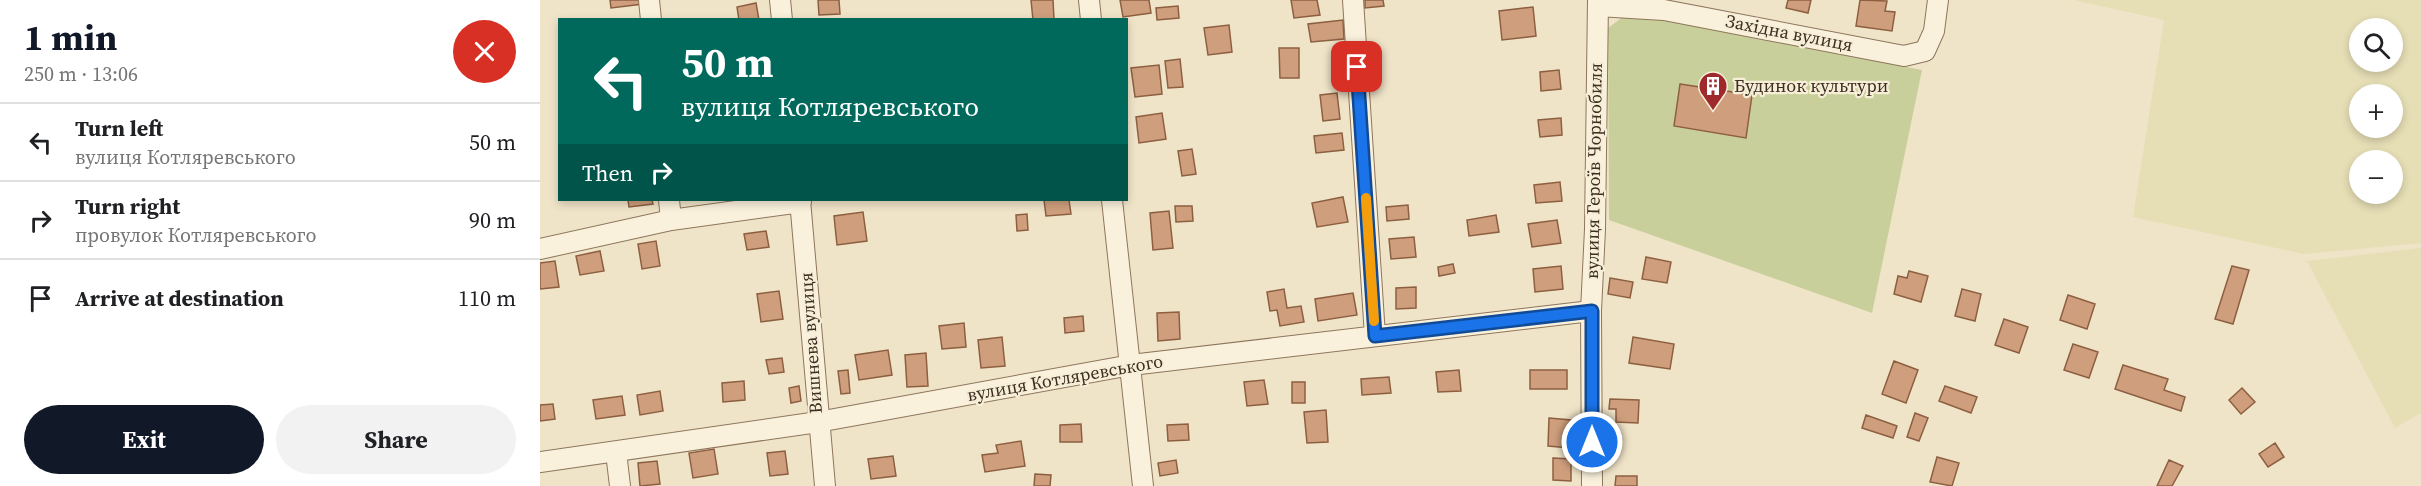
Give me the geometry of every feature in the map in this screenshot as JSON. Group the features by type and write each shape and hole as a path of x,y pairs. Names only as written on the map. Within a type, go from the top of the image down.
{"street":[{"path":"649,0 651,18"},
{"path":"780,0 782,18"},
{"path":"1089,0 1091,18"},
{"path":"1353,0 1375,336"},
{"name":"Західна вулиця","path":"1598,3 1665,10 1904,56 1925,51 1932,42 1938,0"},
{"name":"вулиця Героїв Чорнобиля","path":"1592,486 1592,311 1598,3"},
{"path":"669,201 670,220"},
{"path":"540,249 670,220 800,201"},
{"name":"Вишнева вулиця","path":"800,201 825,486"},
{"path":"1112,201 1143,486"},
{"name":"вулиця Котляревського","path":"540,462 818,422 1131,365 1592,311"},
{"path":"616,452 620,486"}],"shaded area":[{"path":"2073,0 2421,0 2421,243 2304,254 2133,217 2164,20"},
{"path":"2421,248 2421,413 2395,428 2307,261"}],"green space":[{"path":"1628,13 1922,70 1872,313 1609,220 1608,28"}],"building":[{"path":"610,0 642,0 643,4 611,8"},
{"path":"818,0 839,0 840,14 819,15"},
{"path":"1031,0 1053,0 1054,18 1033,18"},
{"path":"1120,0 1149,0 1151,13 1123,17"},
{"path":"1291,0 1317,0 1320,15 1294,18"},
{"path":"1365,0 1383,0 1384,6 1365,8"},
{"path":"1788,0 1811,0 1808,13 1786,8"},
{"path":"1860,0 1887,1 1885,11 1895,12 1892,31 1856,26"},
{"path":"756,3 759,18 739,18 737,7"},
{"path":"1178,6 1179,18 1157,20 1156,8"},
{"path":"1533,7 1536,36 1502,40 1499,11"},
{"path":"1343,20 1344,39 1311,42 1308,24"},
{"path":"1229,25 1232,52 1208,55 1204,28"},
{"path":"1279,48 1299,48 1299,78 1280,78"},
{"path":"1180,59 1183,87 1168,88 1165,61"},
{"path":"1159,65 1162,94 1135,97 1131,68"},
{"path":"1559,70 1561,89 1541,91 1540,72"},
{"name":"Будинок культури","path":"1680,84 1752,95 1746,138 1674,126"},
{"path":"1337,93 1340,119 1323,121 1320,95"},
{"path":"1162,113 1166,139 1139,143 1136,117"},
{"path":"1561,118 1562,135 1540,137 1538,120"},
{"path":"1342,133 1344,150 1316,153 1314,136"},
{"path":"1192,149 1196,174 1182,176 1178,151"},
{"path":"1560,182 1562,201 1536,203 1534,185"},
{"path":"1343,197 1348,222 1317,227 1312,203"},
{"path":"628,201 652,201 653,204 629,207"},
{"path":"1044,201 1069,201 1071,214 1046,216"},
{"path":"1408,205 1409,219 1387,221 1386,207"},
{"path":"1175,206 1192,206 1193,221 1176,222"},
{"path":"1169,211 1173,248 1153,250 1150,213"},
{"path":"863,212 867,241 837,245 834,216"},
{"path":"1027,214 1028,230 1017,231 1016,215"},
{"path":"1496,215 1499,232 1469,236 1467,220"},
{"path":"1557,220 1561,243 1532,247 1528,224"},
{"path":"766,231 769,247 747,250 744,234"},
{"path":"1414,237 1416,257 1391,259 1389,239"},
{"path":"656,241 660,266 642,269 638,244"},
{"path":"600,251 604,271 580,275 576,256"},
{"path":"1646,257 1671,262 1667,283 1642,279"},
{"path":"555,261 559,287 540,289 540,263"},
{"path":"1453,264 1455,273 1439,276 1438,267"},
{"path":"1561,266 1563,289 1535,292 1533,269"},
{"path":"2232,266 2249,270 2233,324 2215,319"},
{"path":"1909,271 1928,276 1921,302 1894,294 1898,276 1907,278"},
{"path":"1610,278 1633,282 1630,298 1608,294"},
{"path":"1416,287 1416,308 1396,309 1396,288"},
{"path":"1284,289 1287,308 1301,306 1304,322 1280,326 1277,310 1270,311 1267,292"},
{"path":"1962,289 1981,294 1975,321 1955,316"},
{"path":"779,291 783,319 761,322 757,294"},
{"path":"1353,293 1357,315 1318,321 1315,299"},
{"path":"2068,295 2095,304 2087,329 2060,320"},
{"path":"1179,312 1180,339 1158,341 1157,313"},
{"path":"1083,316 1084,331 1065,333 1064,318"},
{"path":"2004,319 2028,327 2019,353 1995,345"},
{"path":"964,323 966,347 942,349 939,326"},
{"path":"1002,337 1005,366 981,368 978,340"},
{"path":"1633,337 1674,344 1670,369 1629,363"},
{"path":"2073,344 2098,352 2089,378 2064,370"},
{"path":"888,350 892,375 859,380 855,355"},
{"path":"926,353 928,386 907,387 905,355"},
{"path":"782,358 784,372 769,374 766,360"},
{"path":"1894,361 1918,370 1906,403 1882,394"},
{"path":"2123,365 2168,379 2164,390 2185,397 2181,411 2115,389"},
{"path":"848,370 850,393 841,394 838,371"},
{"path":"1459,370 1461,391 1438,392 1436,372"},
{"path":"1530,370 1567,370 1567,389 1530,389"},
{"path":"1389,377 1391,393 1362,395 1361,379"},
{"path":"1264,380 1268,404 1247,406 1244,382"},
{"path":"744,381 745,400 723,402 722,383"},
{"path":"1292,382 1305,382 1305,403 1292,403"},
{"path":"799,386 801,401 791,403 789,388"},
{"path":"1945,386 1977,397 1971,413 1939,401"},
{"path":"2242,388 2255,402 2241,414 2229,400"},
{"path":"660,391 663,411 640,415 637,395"},
{"path":"622,396 625,415 596,419 593,400"},
{"path":"1610,399 1639,400 1638,423 1616,422 1616,409 1609,409"},
{"path":"553,404 555,419 540,421 540,405"},
{"path":"1326,410 1328,442 1307,443 1304,412"},
{"path":"1915,413 1928,418 1919,441 1907,437"},
{"path":"1866,415 1897,426 1893,438 1862,428"},
{"path":"1549,418 1571,420 1570,448 1548,446"},
{"path":"1081,424 1082,442 1060,442 1060,425"},
{"path":"1188,424 1189,440 1168,441 1167,425"},
{"path":"1021,441 1025,466 985,472 982,455 998,453 996,445"},
{"path":"2275,443 2284,457 2268,467 2259,454"},
{"path":"714,449 718,474 693,478 689,453"},
{"path":"785,451 788,474 770,476 767,453"},
{"path":"893,456 896,476 871,479 868,459"},
{"path":"1937,457 1959,463 1952,486 1930,482"},
{"path":"1553,458 1571,459 1571,481 1553,480"},
{"path":"1176,460 1178,473 1160,476 1158,463"},
{"path":"2169,460 2183,466 2172,486 2157,486"},
{"path":"657,461 660,484 640,486 638,463"},
{"path":"1035,474 1051,475 1050,486 1034,486"},
{"path":"1616,476 1637,476 1637,486 1615,486"}],"slow traffic":[{"path":"1366,198 1374,321"}],"place":[{"name":"Будинок культури","path":"1713,112"}],"route":[{"path":"1357,67 1375,336 1592,311 1592,442"}]}
